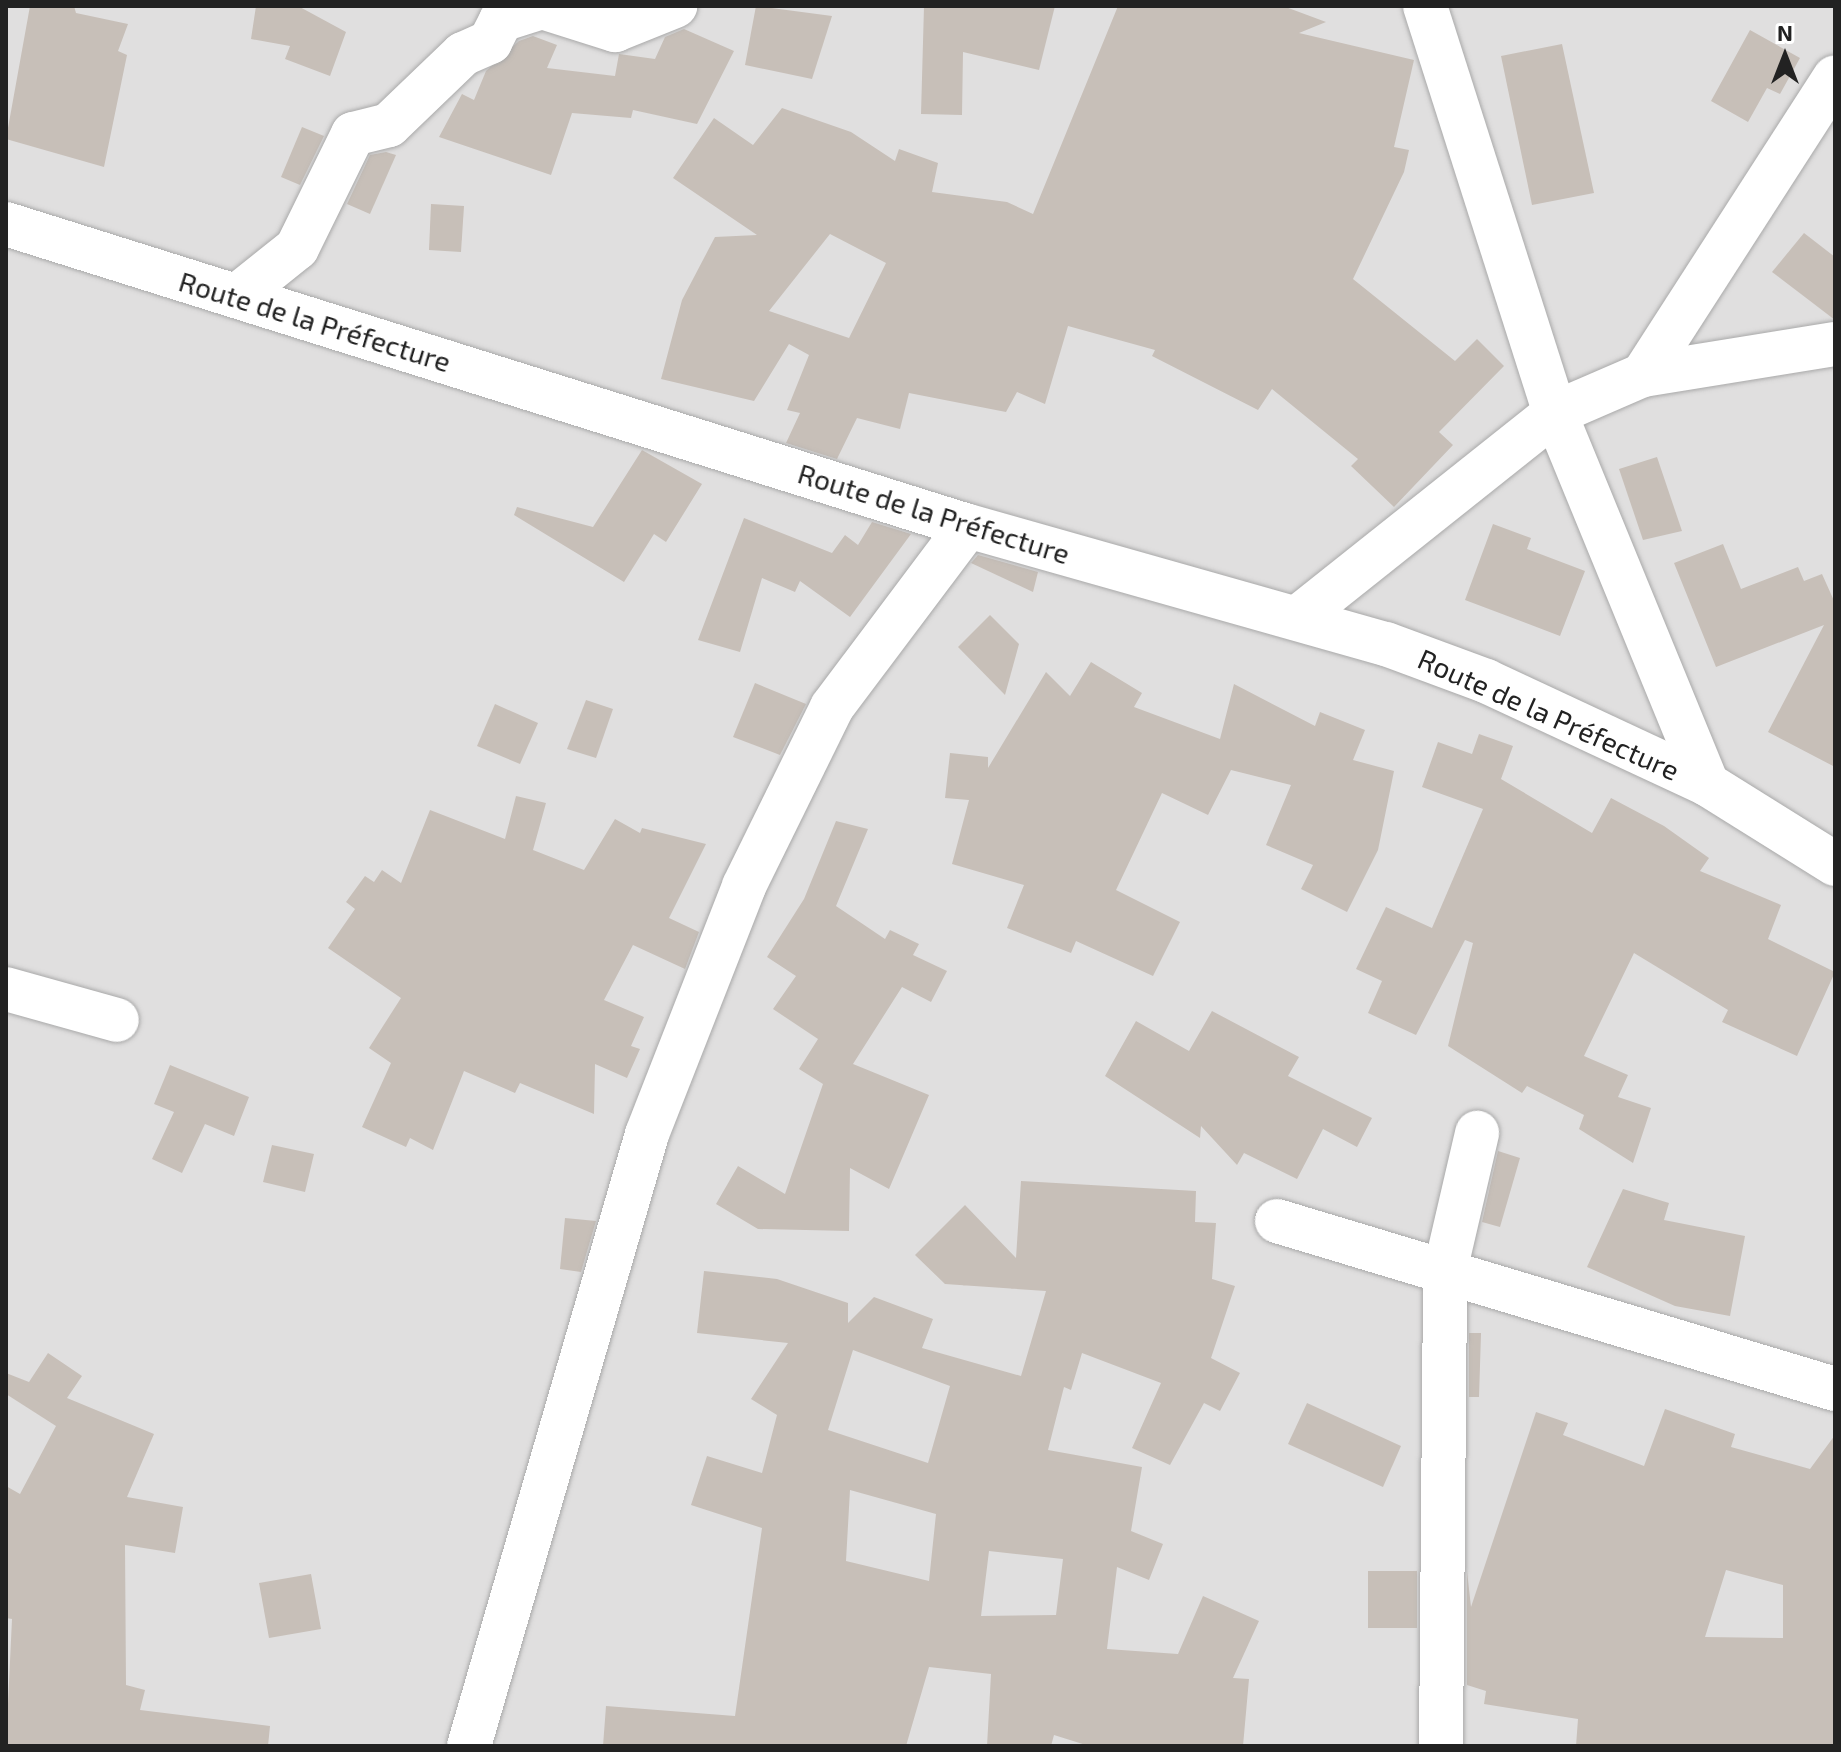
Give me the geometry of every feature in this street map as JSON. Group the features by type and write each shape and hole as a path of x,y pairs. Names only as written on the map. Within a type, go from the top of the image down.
{"street":[{"path":"237,296 297,248 353,134 389,125 463,54 490,42 501,20 542,7 615,30 675,6"},
{"path":"1425,6 1555,413 1707,784"},
{"path":"1643,375 1835,77"},
{"name":"Route de la Préfecture","path":"6,224 968,526 1301,615 1486,681 1707,784 1835,864"},
{"path":"1301,615 1555,413 1643,375 1835,344"},
{"path":"469,1746 647,1134 744,886 832,707 968,526"},
{"path":"6,989 117,1020"},
{"path":"1441,1746 1445,1271 1477,1133"},
{"path":"1277,1221 1835,1389"}],"shaded area":[{"path":"6,6 1835,6 1835,1746 6,1746"}],"building":[{"path":"30,6 74,6 76,13 128,24 118,51 127,55 104,167 6,139"},
{"path":"256,6 298,6 346,32 330,76 285,59 290,46 251,39"},
{"path":"756,6 832,16 812,79 745,65"},
{"path":"924,6 1055,6 1039,70 963,52 962,115 921,114"},
{"path":"1118,6 1283,6 1326,22 1299,33 1414,60 1394,147 1409,150 1404,172 1353,279 1455,361 1477,339 1504,366 1439,432 1453,445 1394,507 1351,466 1358,459 1272,389 1258,410 1152,356 1155,350 1068,326 1045,404 1017,392 1006,412 909,393 900,429 857,418 837,459 786,443 800,413 787,410 809,355 789,344 754,401 661,379 682,300 715,237 757,235 673,178 714,118 753,145 782,108 851,132 895,161 899,149 938,163 932,192 1007,202 1033,214","holes":["830,234 886,263 849,338 769,311"]},
{"path":"684,29 734,51 697,124 633,110 631,118 572,113 551,175 439,137 462,94 474,100 486,71 519,41 533,36 557,45 547,68 615,76 619,54 655,59 665,37"},
{"path":"1750,30 1800,58 1780,94 1767,88 1748,122 1711,101"},
{"path":"1562,44 1594,193 1532,205 1501,56"},
{"path":"302,127 324,136 300,185 281,177"},
{"path":"386,152 396,155 370,214 347,204 370,155"},
{"path":"431,204 464,206 461,252 429,250"},
{"path":"1804,233 1835,257 1835,320 1772,272"},
{"path":"642,450 702,484 666,542 654,534 624,582 514,515 517,507 593,527"},
{"path":"1657,457 1682,531 1643,540 1619,469"},
{"path":"744,518 832,553 845,535 858,545 872,522 911,534 850,617 800,581 795,592 762,578 740,652 698,640"},
{"path":"1493,524 1531,538 1527,549 1585,571 1560,636 1465,600"},
{"path":"1723,544 1741,589 1798,567 1804,581 1822,574 1835,603 1835,767 1768,732 1824,625 1716,667 1674,563"},
{"path":"978,555 1038,572 1033,592 971,563"},
{"path":"990,615 1019,644 1005,695 958,647"},
{"path":"1091,662 1142,693 1134,707 1220,739 1234,684 1315,726 1320,712 1365,730 1353,760 1394,771 1378,850 1347,912 1301,889 1313,865 1266,845 1291,785 1231,770 1208,815 1162,793 1116,890 1180,922 1153,976 1076,941 1071,953 1007,928 1024,885 952,864 969,800 945,798 950,753 988,757 988,768 1046,672 1070,696"},
{"path":"755,683 806,704 780,755 733,737"},
{"path":"586,700 613,709 596,758 567,749"},
{"path":"495,704 538,723 520,764 477,746"},
{"path":"1479,734 1513,746 1501,779 1592,833 1611,798 1664,826 1709,858 1700,871 1781,905 1768,939 1835,972 1797,1056 1722,1022 1728,1010 1634,953 1584,1056 1628,1075 1618,1097 1651,1108 1633,1163 1579,1129 1584,1115 1527,1086 1522,1093 1448,1046 1473,943 1465,940 1416,1035 1368,1013 1382,981 1356,969 1386,907 1432,928 1483,809 1422,787 1438,742 1472,754"},
{"path":"516,796 546,803 533,850 584,870 615,819 640,833 642,828 706,844 669,918 699,932 685,969 633,945 604,1000 644,1017 631,1046 640,1049 627,1078 595,1064 594,1114 520,1083 515,1093 464,1071 433,1150 410,1138 406,1147 362,1127 391,1063 369,1048 401,998 328,948 355,909 346,902 365,876 374,882 382,870 401,883 430,810 505,839"},
{"path":"836,821 868,829 836,906 885,939 890,930 919,944 913,955 947,971 931,1002 902,987 853,1064 929,1095 889,1189 850,1168 849,1231 758,1229 716,1204 738,1166 785,1194 823,1084 799,1069 818,1039 773,1009 796,976 767,957 804,899"},
{"path":"1212,1011 1299,1057 1288,1076 1372,1118 1357,1147 1323,1129 1297,1179 1244,1153 1237,1165 1201,1126 1200,1138 1105,1076 1136,1021 1189,1051"},
{"path":"170,1065 249,1097 234,1136 205,1124 182,1173 152,1159 174,1112 154,1104"},
{"path":"272,1145 314,1154 305,1192 263,1182"},
{"path":"1498,1151 1520,1158 1500,1227 1482,1222"},
{"path":"1021,1181 1196,1191 1195,1222 1216,1223 1212,1279 1235,1286 1211,1358 1240,1373 1220,1411 1204,1403 1170,1465 1132,1448 1161,1383 1082,1353 1071,1390 1064,1387 1048,1450 1142,1467 1131,1531 1163,1544 1149,1580 1117,1567 1107,1649 1178,1654 1203,1596 1259,1621 1233,1678 1249,1679 1243,1746 1089,1746 1054,1735 1051,1746 987,1746 991,1674 929,1667 906,1746 603,1746 606,1706 735,1716 762,1528 691,1505 707,1456 762,1473 777,1415 751,1399 788,1343 697,1333 704,1271 777,1279 848,1303 848,1323 874,1297 933,1319 922,1348 1021,1376 1046,1291 945,1284 915,1255 965,1205 1016,1258","holes":["853,1350 950,1386 928,1463 828,1430","850,1490 936,1514 929,1581 846,1561","989,1551 1063,1559 1056,1615 981,1616"]},
{"path":"1623,1189 1669,1203 1664,1220 1745,1236 1730,1316 1675,1306 1587,1267"},
{"path":"565,1218 596,1221 581,1272 560,1269"},
{"path":"1469,1333 1481,1333 1479,1397 1469,1397"},
{"path":"48,1353 82,1376 67,1398 154,1434 127,1497 183,1507 175,1553 125,1545 126,1685 145,1690 140,1710 270,1726 268,1746 6,1746 12,1619 6,1618 6,1486 20,1494 56,1426 6,1394 6,1373 29,1382"},
{"path":"1307,1403 1401,1446 1383,1487 1288,1444"},
{"path":"1665,1409 1735,1434 1731,1447 1810,1469 1835,1435 1835,1746 1576,1746 1578,1719 1484,1704 1486,1691 1467,1685 1467,1571 1471,1607 1536,1412 1568,1423 1563,1435 1644,1466","holes":["1726,1570 1783,1585 1783,1638 1705,1637"]},
{"path":"1368,1571 1417,1571 1417,1628 1368,1628"},
{"path":"311,1574 321,1629 269,1638 259,1583"}]}
